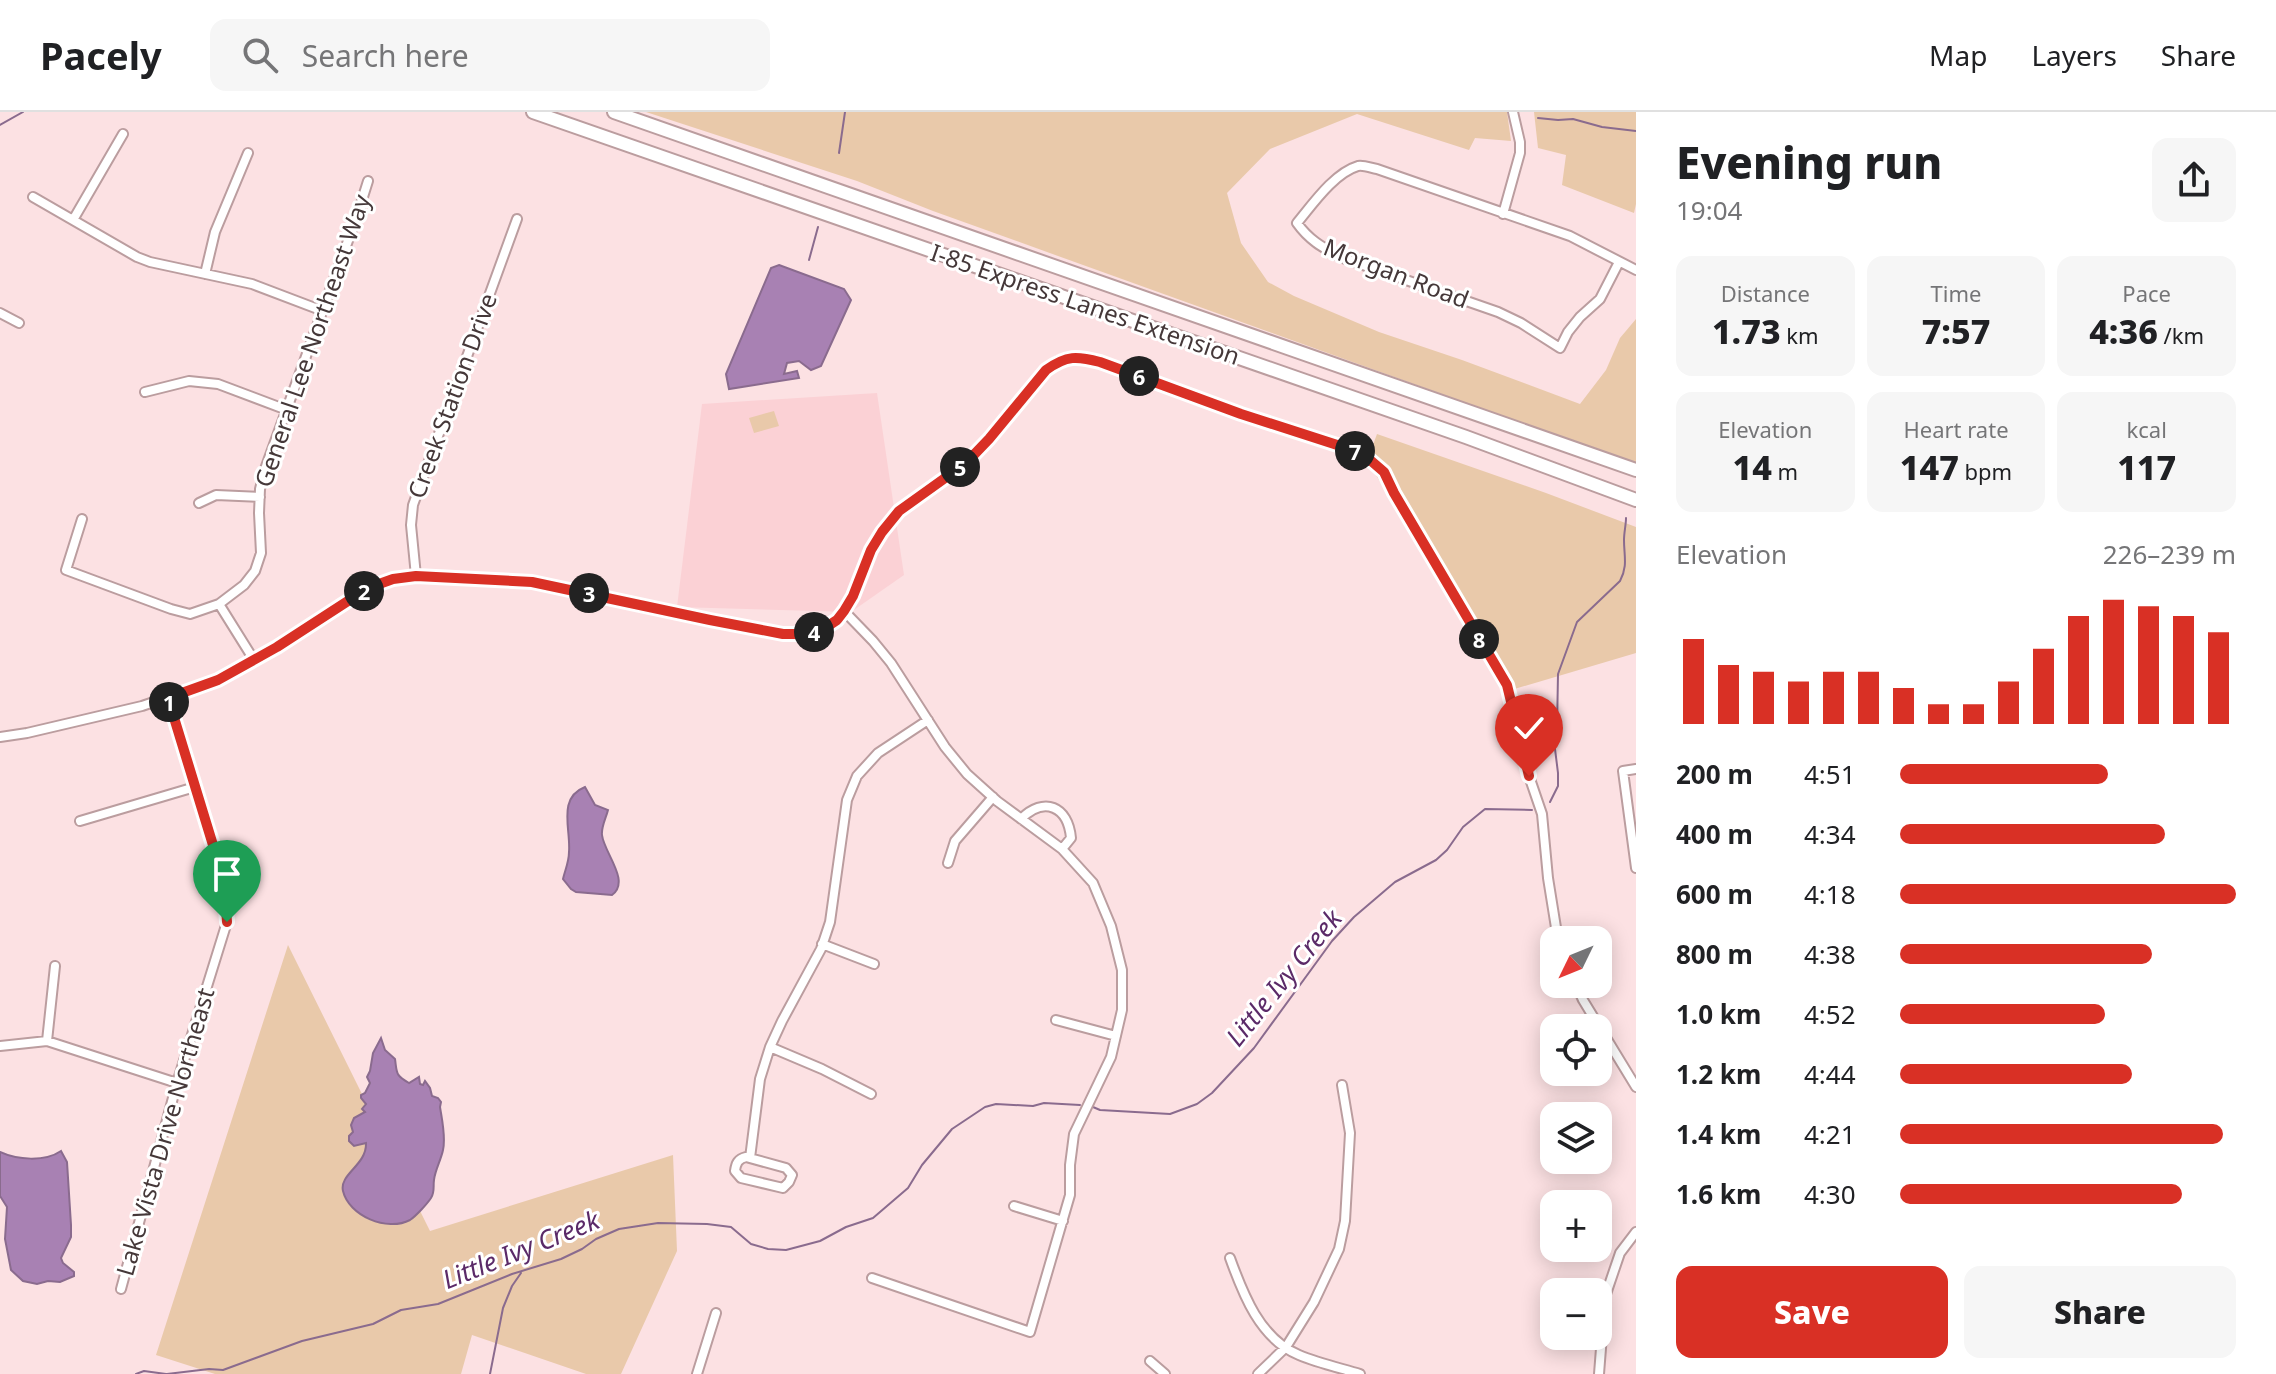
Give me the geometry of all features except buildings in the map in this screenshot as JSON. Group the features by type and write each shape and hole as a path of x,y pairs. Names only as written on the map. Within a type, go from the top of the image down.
{"highway":[{"name":"I-85 Express Lanes Extension","path":"533,112 1466,437 1636,500"},
{"name":"I-85 Express Lanes Extension","path":"614,112 1636,470"}],"street":[{"path":"1503,214 1520,153 1513,112"},
{"path":"73,220 123,134"},
{"path":"205,274 215,232 248,153"},
{"name":"Morgan Road","path":"1619,262 1600,299 1580,317 1560,348 1498,312 1340,257 1317,245 1297,223 1323,191 1360,165 1570,236 1636,270"},
{"name":"General Lee Northeast Way","path":"82,519 66,570 190,614 219,604 244,585 255,571 261,553 260,497 265,469 368,181"},
{"path":"33,197 137,257 252,284 323,311"},
{"name":"Creek Station Drive","path":"416,576 411,525 413,505 517,219"},
{"path":"0,313 19,323"},
{"path":"0,737 168,698 218,680 368,588 393,579 416,576 532,582 783,634 822,630 844,611 871,550 899,511 966,463 1046,370 1058,361 1083,358 1362,453 1384,472 1507,685 1529,776 1542,814 1556,926"},
{"path":"145,392 189,381 218,384 287,410"},
{"path":"199,503 216,495 260,497"},
{"path":"219,604 254,660"},
{"path":"844,611 891,663 945,747 967,774 1062,849 1093,883 1111,926 1122,970 1122,1010 1111,1057 1074,1134 1070,1195 1030,1332 872,1278"},
{"name":"Lake Vista Drive Northeast","path":"121,1289 177,1083 227,922 224,881 168,698"},
{"path":"750,1158 760,1079 770,1047 830,922 847,800 857,776 878,753 928,720"},
{"path":"1636,769 1623,771 1636,868"},
{"path":"80,821 195,787"},
{"path":"948,863 955,841 993,797"},
{"path":"1021,819 1031,810 1055,808 1070,825 1071,838 1062,849"},
{"path":"822,944 874,964"},
{"path":"47,1041 55,966"},
{"path":"1582,998 1636,1087"},
{"path":"1056,1020 1116,1036"},
{"path":"0,1046 47,1041 177,1083"},
{"path":"770,1047 871,1094"},
{"path":"1258,1374 1286,1347 1314,1302 1339,1249 1345,1221 1350,1133 1342,1085"},
{"path":"750,1158 786,1168 792,1175 789,1182 783,1188 741,1178 735,1171 736,1165 740,1159 750,1158"},
{"path":"1014,1206 1063,1221"},
{"path":"1599,1374 1605,1297 1620,1253 1636,1232"},
{"path":"1230,1258 1252,1310 1267,1330 1286,1347 1297,1354 1360,1374"},
{"path":"697,1374 716,1313"},
{"path":"1150,1361 1165,1374"}],"shaded area":[{"path":"646,112 1507,112 1511,141 1475,138 1469,150 1357,114 1270,149 1227,193 1241,243 1268,282 1294,296 1379,332 1580,404 1606,370 1620,338 1636,319 1636,464 857,181"},
{"path":"1534,112 1636,112 1634,213 1562,185 1566,155 1538,148"},
{"path":"779,265 844,289 851,300 821,366 811,370 799,361 787,363 784,374 797,371 799,378 729,389 726,374 771,268"},
{"path":"877,393 904,575 851,612 677,607 702,404"},
{"path":"774,411 779,426 754,433 749,418"},
{"path":"1377,434 1636,527 1636,653 1511,690 1367,461"},
{"path":"585,787 595,805 608,810 602,835 619,882 612,895 576,892 563,879 569,856 568,806 576,792"},
{"path":"288,945 430,1231 673,1155 677,1251 621,1374 586,1374 472,1335 461,1374 215,1374 156,1355"},
{"path":"381,1038 385,1050 395,1059 399,1076 409,1083 419,1077 420,1084 423,1085 425,1081 432,1096 441,1102 444,1134 431,1198 410,1220 391,1224 380,1223 361,1214 353,1208 343,1191 345,1179 365,1151 366,1143 354,1146 349,1136 353,1132 351,1125 354,1118 365,1112 362,1109 366,1104 361,1095 370,1083 367,1077 373,1053"},
{"path":"61,1151 67,1162 71,1237 61,1258 74,1276 60,1282 37,1284 23,1281 11,1270 5,1239 7,1207 0,1196 0,1152 31,1159"}],"waterway":[{"path":"0,125 23,112"},
{"path":"839,153 845,112"},
{"path":"1538,118 1573,119 1602,127 1636,131"},
{"path":"809,260 818,227"},
{"name":"Little Ivy Creek","path":"1550,802 1558,786 1554,741 1558,674 1577,622 1620,581 1625,566 1626,518"},
{"name":"Little Ivy Creek","path":"1093,1107 1170,1114 1197,1104 1212,1093 1254,1048 1332,941 1354,917 1395,882 1436,860 1463,827 1485,809 1532,810"},
{"name":"Little Ivy Creek","path":"167,1374 223,1370 302,1341 373,1324 401,1310 438,1304 512,1274 561,1259 619,1229 658,1223 731,1227 751,1244 768,1249 786,1250 820,1241 846,1227 873,1218 908,1188 922,1165 952,1129 985,1107 996,1104 1080,1105"},
{"path":"490,1374 503,1308 521,1273"},
{"name":"Little Ivy Creek","path":"136,1374 144,1371 166,1374"}],"route":[{"path":"227,922 224,881 168,698 218,680 277,647 368,588 393,579 416,576 532,582 783,634 822,630 844,611 871,550 899,511 966,463 1046,370 1068,358 1100,362 1241,414 1362,453 1384,472 1507,685 1529,776"}]}
